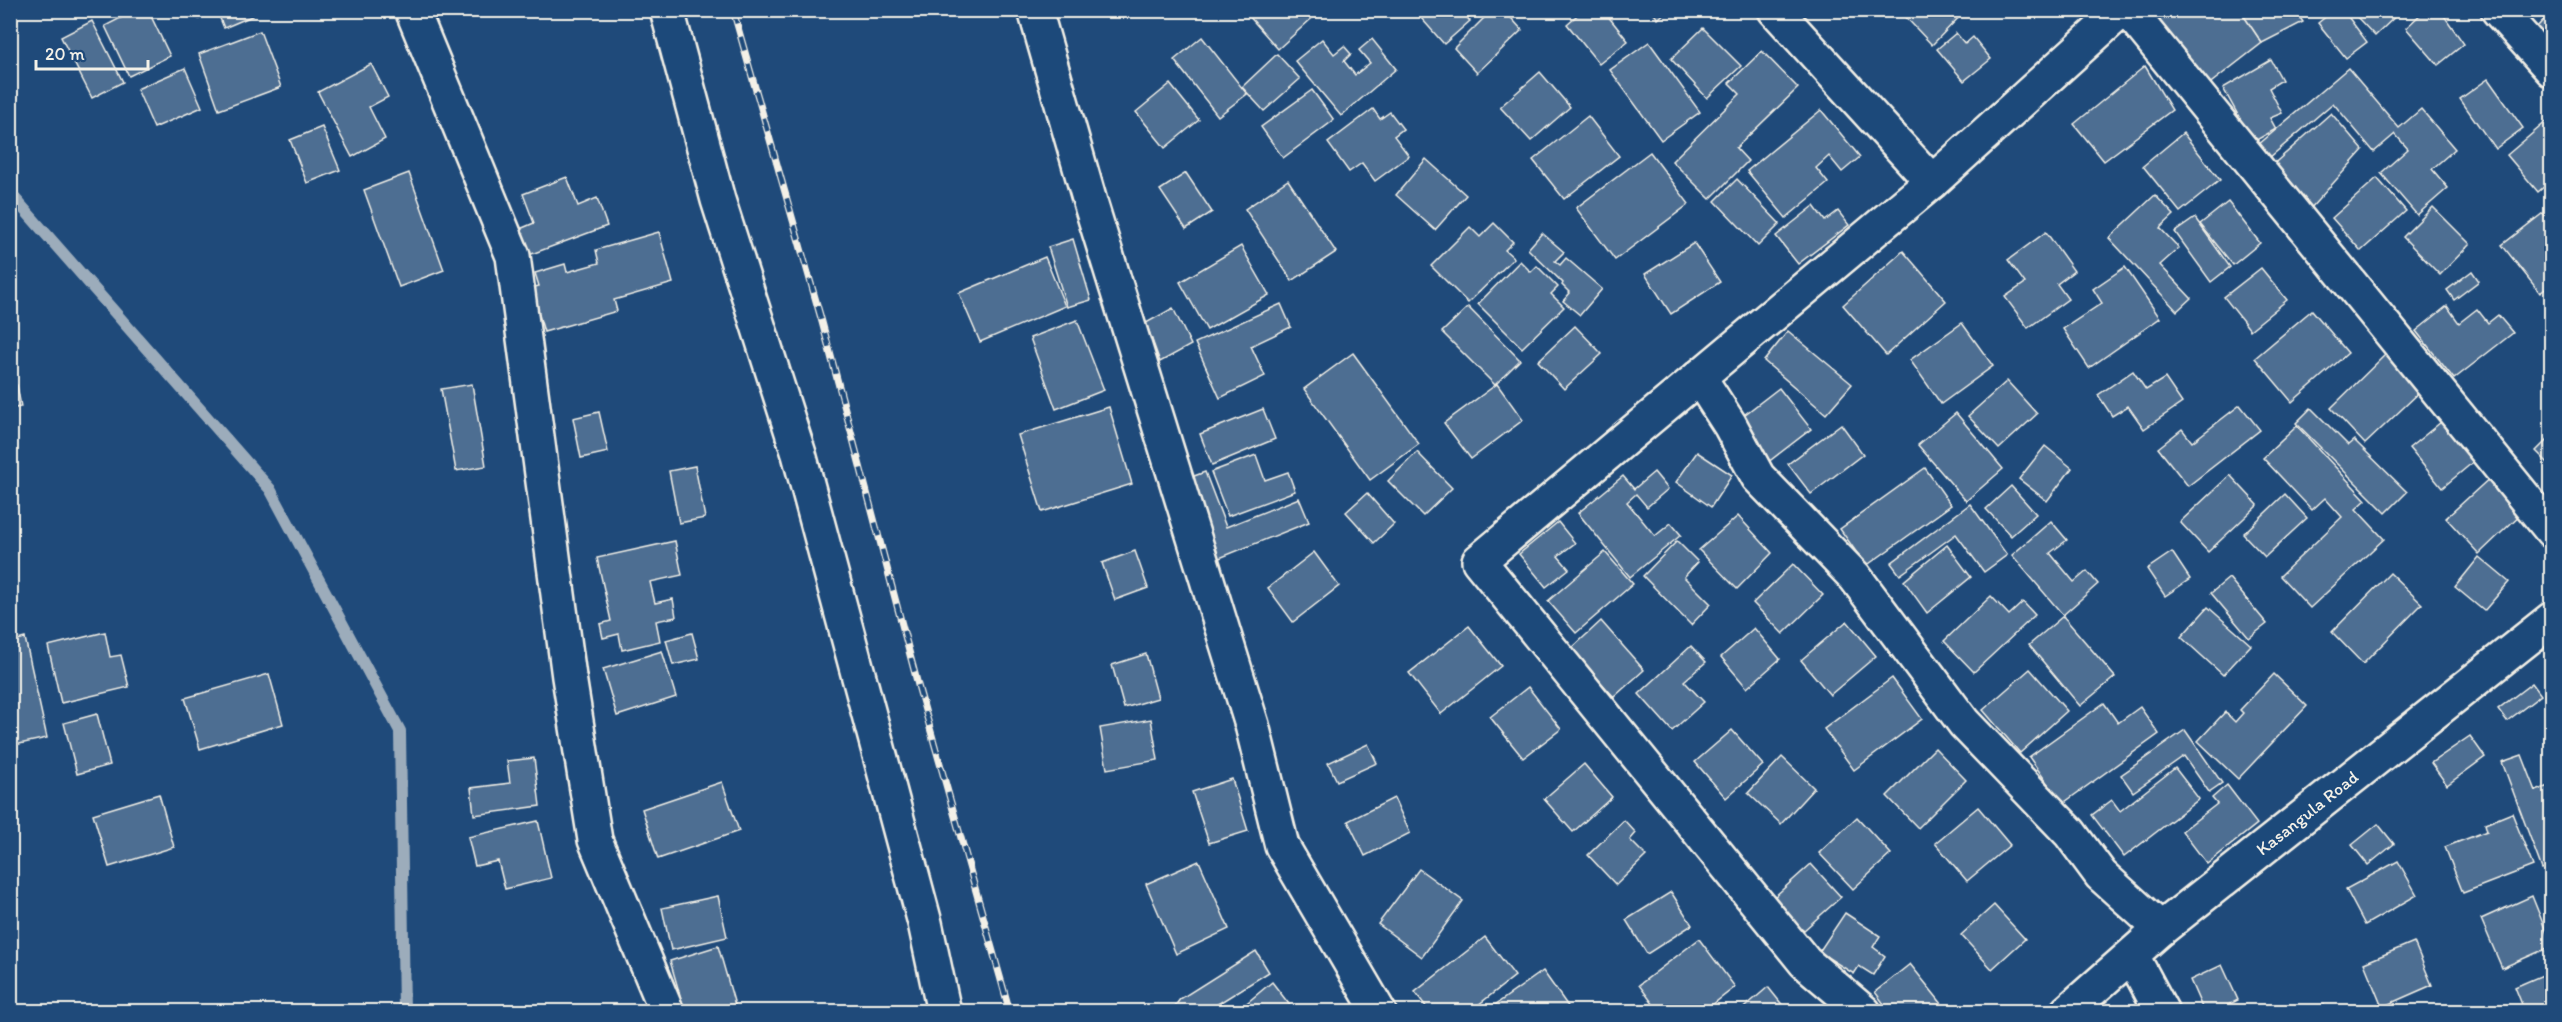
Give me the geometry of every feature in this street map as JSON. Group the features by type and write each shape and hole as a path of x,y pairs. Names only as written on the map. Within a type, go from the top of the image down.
{"street":[{"path":"412,10 513,256 569,677 595,840 667,1011"},
{"path":"667,10 718,200 799,454 925,924 944,1011"},
{"path":"1035,10 1094,214 1252,725 1282,846 1379,1011"},
{"path":"1776,10 1932,182"},
{"path":"1864,1011 1805,962 1479,561 1932,182 2122,10"},
{"path":"2128,10 2552,531"},
{"path":"2498,10 2552,70"},
{"path":"1699,377 1730,425 1758,477 1855,577 1964,723 2070,833 2101,874 2161,929"},
{"name":"Kasangula Road","path":"2067,1011 2161,929 2552,619"},
{"path":"2132,956 2162,1011"}],"building":[{"path":"136,10 148,10 170,56 129,76 105,26"},
{"path":"196,10 249,10 252,16 224,28 217,11 199,19"},
{"path":"1253,10 1321,10 1278,49 1248,15"},
{"path":"1414,10 1440,10 1444,15 1448,10 1460,10 1470,21 1444,44"},
{"path":"1492,10 1504,10 1522,30 1477,73 1454,48"},
{"path":"1583,10 1603,10 1628,41 1599,64 1567,24"},
{"path":"1651,10 1668,10 1658,19"},
{"path":"1899,10 1966,10 1932,45"},
{"path":"2168,10 2192,10 2194,14 2201,10 2240,10 2262,43 2203,89 2157,23"},
{"path":"2240,10 2295,10 2303,22 2262,43"},
{"path":"2334,10 2343,10 2367,42 2346,58 2318,23"},
{"path":"2361,10 2402,10 2375,36 2356,16"},
{"path":"2425,10 2440,10 2464,44 2438,65 2406,28"},
{"path":"2552,11 2552,40 2537,27"},
{"path":"92,21 123,82 92,98 61,37"},
{"path":"1703,28 1741,66 1707,98 1671,59"},
{"path":"260,31 281,87 219,110 199,54"},
{"path":"1956,33 1965,44 1973,37 1991,59 1964,81 1937,49"},
{"path":"1202,37 1247,94 1218,116 1174,60"},
{"path":"1322,39 1334,54 1344,46 1351,54 1344,61 1355,75 1370,63 1359,50 1372,39 1396,69 1341,116 1295,61"},
{"path":"1649,42 1700,112 1661,140 1610,70"},
{"path":"1762,51 1798,88 1736,148 1748,161 1710,199 1672,161 1740,94 1729,83"},
{"path":"1277,54 1300,79 1264,111 1242,87"},
{"path":"2271,60 2282,80 2269,88 2282,113 2270,118 2276,129 2253,142 2223,88"},
{"path":"371,64 388,97 369,107 385,139 352,157 318,92"},
{"path":"2145,66 2172,110 2104,161 2074,124"},
{"path":"185,68 202,107 154,128 137,89"},
{"path":"2348,68 2399,128 2421,109 2455,149 2432,169 2448,188 2417,215 2381,173 2408,149 2395,134 2374,152 2333,103 2269,158 2258,145"},
{"path":"1540,72 1570,107 1531,141 1500,107"},
{"path":"2488,79 2523,128 2495,149 2460,99"},
{"path":"1170,84 1199,120 1165,148 1136,112"},
{"path":"1312,90 1334,120 1283,158 1261,127"},
{"path":"1373,109 1380,119 1390,112 1403,129 1394,136 1409,156 1375,181 1362,163 1349,172 1328,143"},
{"path":"1821,110 1860,157 1842,172 1829,156 1816,168 1828,183 1786,218 1747,171"},
{"path":"2331,113 2363,150 2310,209 2269,168"},
{"path":"1588,116 1619,156 1564,199 1533,160"},
{"path":"2547,121 2552,126 2552,180 2538,192 2507,155"},
{"path":"322,127 340,170 307,183 290,140"},
{"path":"2183,133 2220,180 2180,212 2143,166"},
{"path":"1650,152 1689,204 1615,260 1576,208"},
{"path":"1426,159 1466,195 1435,230 1396,195"},
{"path":"409,173 444,270 399,287 364,190"},
{"path":"1186,173 1212,212 1186,229 1160,190"},
{"path":"567,177 578,206 597,198 607,226 529,255 520,229 534,223 523,194"},
{"path":"2377,178 2406,211 2361,251 2332,218"},
{"path":"1737,179 1780,224 1758,246 1715,201"},
{"path":"1288,180 1336,252 1292,281 1245,209"},
{"path":"2155,195 2174,215 2160,228 2179,248 2160,265 2191,298 2177,311 2109,238"},
{"path":"2228,202 2260,243 2233,265 2200,224"},
{"path":"1814,206 1825,221 1838,211 1849,225 1798,264 1776,236"},
{"path":"2552,206 2552,218 2546,211"},
{"path":"2433,207 2470,244 2440,275 2403,237"},
{"path":"2543,213 2552,225 2552,284 2540,293 2502,245"},
{"path":"2195,218 2230,267 2211,282 2175,232"},
{"path":"1494,223 1513,242 1505,250 1514,258 1468,303 1431,266 1470,227 1480,237"},
{"path":"659,232 673,283 614,300 617,311 544,332 531,288 539,286 535,273 565,264 567,272 599,263 596,250"},
{"path":"2046,232 2074,271 2057,284 2068,299 2028,328 2005,297 2025,283 2008,260"},
{"path":"1542,233 1564,252 1555,261 1560,265 1566,258 1602,289 1580,315 1563,301 1570,293 1562,285 1563,283 1528,249"},
{"path":"1073,239 1091,300 1067,307 1048,247"},
{"path":"1694,243 1720,282 1671,314 1645,274"},
{"path":"1241,246 1269,295 1207,330 1180,282"},
{"path":"1903,251 1946,301 1886,355 1843,305"},
{"path":"1045,257 1065,306 980,342 959,293"},
{"path":"1520,261 1531,272 1537,266 1558,287 1551,294 1564,307 1522,348 1478,304"},
{"path":"2125,267 2160,318 2089,368 2063,329 2102,303 2093,289"},
{"path":"2261,268 2287,300 2250,330 2224,297"},
{"path":"2472,271 2479,281 2454,300 2447,290"},
{"path":"1281,304 1291,327 1251,346 1265,376 1220,398 1195,343"},
{"path":"2447,306 2459,323 2477,309 2488,323 2498,315 2513,333 2454,379 2416,331"},
{"path":"1468,307 1520,360 1495,385 1442,332"},
{"path":"1173,308 1191,345 1160,362 1146,323"},
{"path":"2312,310 2348,353 2292,402 2255,358"},
{"path":"1077,320 1104,390 1056,409 1030,338"},
{"path":"1962,323 1993,366 1941,404 1910,360"},
{"path":"1575,326 1602,354 1564,389 1538,361"},
{"path":"1788,331 1852,384 1826,414 1764,361"},
{"path":"1353,353 1419,444 1370,480 1304,389"},
{"path":"2387,353 2422,390 2365,444 2331,408"},
{"path":"2133,371 2146,390 2165,378 2182,403 2144,429 2128,406 2112,416 2098,395"},
{"path":"2007,381 2037,414 1999,449 1968,416"},
{"path":"472,384 486,466 456,471 441,389"},
{"path":"1497,384 1523,420 1471,459 1444,423"},
{"path":"17,385 21,407 10,409 10,386"},
{"path":"1779,388 1811,429 1767,463 1735,422"},
{"path":"2240,405 2260,430 2188,486 2158,448 2182,429 2192,442"},
{"path":"1109,407 1132,484 1042,512 1018,435"},
{"path":"2311,408 2348,445 2354,440 2407,492 2386,513 2296,423"},
{"path":"1263,409 1275,439 1212,465 1200,434"},
{"path":"599,412 608,452 581,458 573,418"},
{"path":"1956,413 2003,469 1966,501 1918,445"},
{"path":"2446,418 2478,458 2442,488 2409,448"},
{"path":"1841,424 1863,454 1811,494 1788,464"},
{"path":"2297,426 2366,500 2356,509 2384,539 2310,608 2280,576 2342,517 2325,498 2312,510 2263,458"},
{"path":"2552,435 2552,467 2536,451"},
{"path":"2045,446 2072,468 2047,501 2019,479"},
{"path":"1417,452 1452,488 1423,516 1388,481"},
{"path":"1697,452 1732,475 1711,507 1676,482"},
{"path":"1256,455 1265,480 1288,472 1295,491 1228,516 1211,472"},
{"path":"695,466 705,518 679,523 669,471"},
{"path":"1925,468 1951,505 1866,566 1840,529"},
{"path":"1205,472 1226,527 1299,498 1309,522 1217,559 1186,479"},
{"path":"1654,472 1668,489 1647,507 1636,494 1627,502 1655,536 1671,523 1681,535 1630,577 1578,513 1623,476 1634,489"},
{"path":"2230,475 2258,505 2208,552 2180,522"},
{"path":"2493,475 2525,510 2479,554 2446,518"},
{"path":"2011,486 2036,514 2011,536 1986,509"},
{"path":"1367,493 1394,524 1374,543 1346,512"},
{"path":"2285,494 2307,518 2265,557 2243,534"},
{"path":"1970,504 2007,555 1984,572 1956,534 1900,575 1891,563"},
{"path":"1738,516 1772,553 1737,589 1699,550"},
{"path":"2051,521 2067,540 2050,553 2074,582 2087,571 2098,584 2063,615 2012,555"},
{"path":"1558,522 1575,543 1558,556 1569,569 1546,587 1519,554"},
{"path":"675,541 682,575 650,582 655,603 673,599 676,617 656,621 660,641 622,650 619,634 603,638 600,624 611,621 597,558"},
{"path":"1677,541 1698,562 1684,577 1711,604 1691,625 1643,576"},
{"path":"1947,545 1971,577 1927,613 1904,581"},
{"path":"1135,551 1148,588 1115,600 1102,563"},
{"path":"1314,552 1339,586 1293,622 1268,588"},
{"path":"1605,552 1633,584 1576,633 1548,601"},
{"path":"2172,552 2190,579 2165,596 2147,569"},
{"path":"2479,557 2509,582 2484,611 2455,587"},
{"path":"1793,564 1823,595 1783,634 1753,603"},
{"path":"2390,573 2422,604 2363,664 2332,632"},
{"path":"2229,578 2267,624 2249,638 2211,593"},
{"path":"1991,596 2009,615 2023,602 2035,615 1974,672 1944,641"},
{"path":"2208,607 2251,645 2223,675 2181,637"},
{"path":"2063,616 2115,677 2080,706 2029,645"},
{"path":"1601,621 1644,670 1614,697 1571,649"},
{"path":"1847,621 1876,656 1830,695 1801,660"},
{"path":"1469,626 1501,666 1441,714 1409,673"},
{"path":"1754,628 1780,659 1747,688 1721,657"},
{"path":"105,632 110,657 121,655 129,687 61,703 48,646"},
{"path":"692,633 699,659 673,665 666,640"},
{"path":"25,638 47,738 10,746 10,642"},
{"path":"1691,646 1706,662 1684,681 1704,702 1672,731 1639,694"},
{"path":"662,651 676,697 617,716 603,669"},
{"path":"1146,654 1158,698 1124,708 1112,665"},
{"path":"2030,669 2067,711 2020,753 1983,710"},
{"path":"269,674 283,724 200,749 185,698"},
{"path":"2274,674 2307,706 2238,779 2198,741 2225,712 2235,722 2243,713 2240,710"},
{"path":"1892,678 1922,719 1854,770 1824,729"},
{"path":"2532,683 2541,695 2507,721 2498,709"},
{"path":"1528,687 1561,729 1523,758 1490,717"},
{"path":"2104,703 2118,723 2140,707 2159,734 2062,804 2029,757"},
{"path":"97,714 110,765 77,774 64,723"},
{"path":"1151,719 1158,760 1107,769 1100,728"},
{"path":"1732,730 1763,765 1726,798 1695,762"},
{"path":"2185,730 2222,783 2209,792 2184,756 2133,792 2121,775"},
{"path":"2470,736 2485,757 2447,785 2431,763"},
{"path":"1368,744 1377,763 1337,781 1328,763"},
{"path":"1935,748 1966,780 1918,828 1887,796"},
{"path":"2522,755 2536,791 2552,785 2552,865 2542,869 2502,762"},
{"path":"1782,757 1814,788 1781,824 1748,793"},
{"path":"534,758 540,806 474,815 471,788 510,783 507,761"},
{"path":"1584,764 1612,797 1573,832 1544,799"},
{"path":"2175,768 2199,799 2124,857 2092,815 2112,800 2120,811"},
{"path":"1232,779 1248,831 1209,843 1192,792"},
{"path":"722,782 739,831 658,859 642,809"},
{"path":"2227,785 2257,824 2207,864 2182,831 2217,804 2212,798"},
{"path":"159,794 174,847 109,867 93,814"},
{"path":"1394,798 1410,833 1365,856 1348,821"},
{"path":"1978,807 2010,845 1967,881 1935,843"},
{"path":"2512,813 2533,866 2463,893 2445,847 2487,831 2485,824"},
{"path":"1857,817 1891,854 1853,889 1819,853"},
{"path":"1624,820 1636,833 1630,840 1646,856 1616,885 1588,855"},
{"path":"538,821 551,878 505,889 498,861 475,866 468,837"},
{"path":"2378,824 2394,844 2368,865 2352,845"},
{"path":"1199,861 1229,929 1176,954 1146,884"},
{"path":"2398,861 2417,895 2365,925 2346,889"},
{"path":"1811,864 1841,897 1803,931 1773,898"},
{"path":"1419,869 1463,901 1422,957 1378,924"},
{"path":"1671,892 1692,925 1647,954 1626,920"},
{"path":"718,896 727,937 671,950 662,908"},
{"path":"2532,896 2552,946 2502,968 2481,919"},
{"path":"1994,905 2025,939 1992,969 1961,935"},
{"path":"1845,913 1880,936 1873,947 1885,956 1873,975 1859,966 1854,974 1819,952"},
{"path":"1485,937 1515,976 1469,1012 1430,1012 1415,992"},
{"path":"1699,939 1735,987 1703,1012 1659,1012 1639,985"},
{"path":"2414,942 2432,985 2382,1007 2364,963"},
{"path":"718,946 735,1005 714,1012 685,1012 670,961"},
{"path":"1256,951 1269,972 1205,1012 1177,1012 1175,1006 1180,999"},
{"path":"1910,964 1942,1004 1933,1012 1890,1012 1875,992"},
{"path":"2222,965 2238,1000 2215,1012 2204,1012 2190,980"},
{"path":"1543,971 1572,1012 1485,1012"},
{"path":"2552,971 2552,1012 2525,1012 2515,987"},
{"path":"1272,982 1295,1012 1236,1012"},
{"path":"1768,987 1788,1012 1739,1012"},
{"path":"2324,1005 2327,1012 2312,1012"}],"waterway":[{"path":"10,193 270,489 400,731 404,1012"}],"railway":[{"path":"733,10 822,322 919,689 1010,1012"}]}
